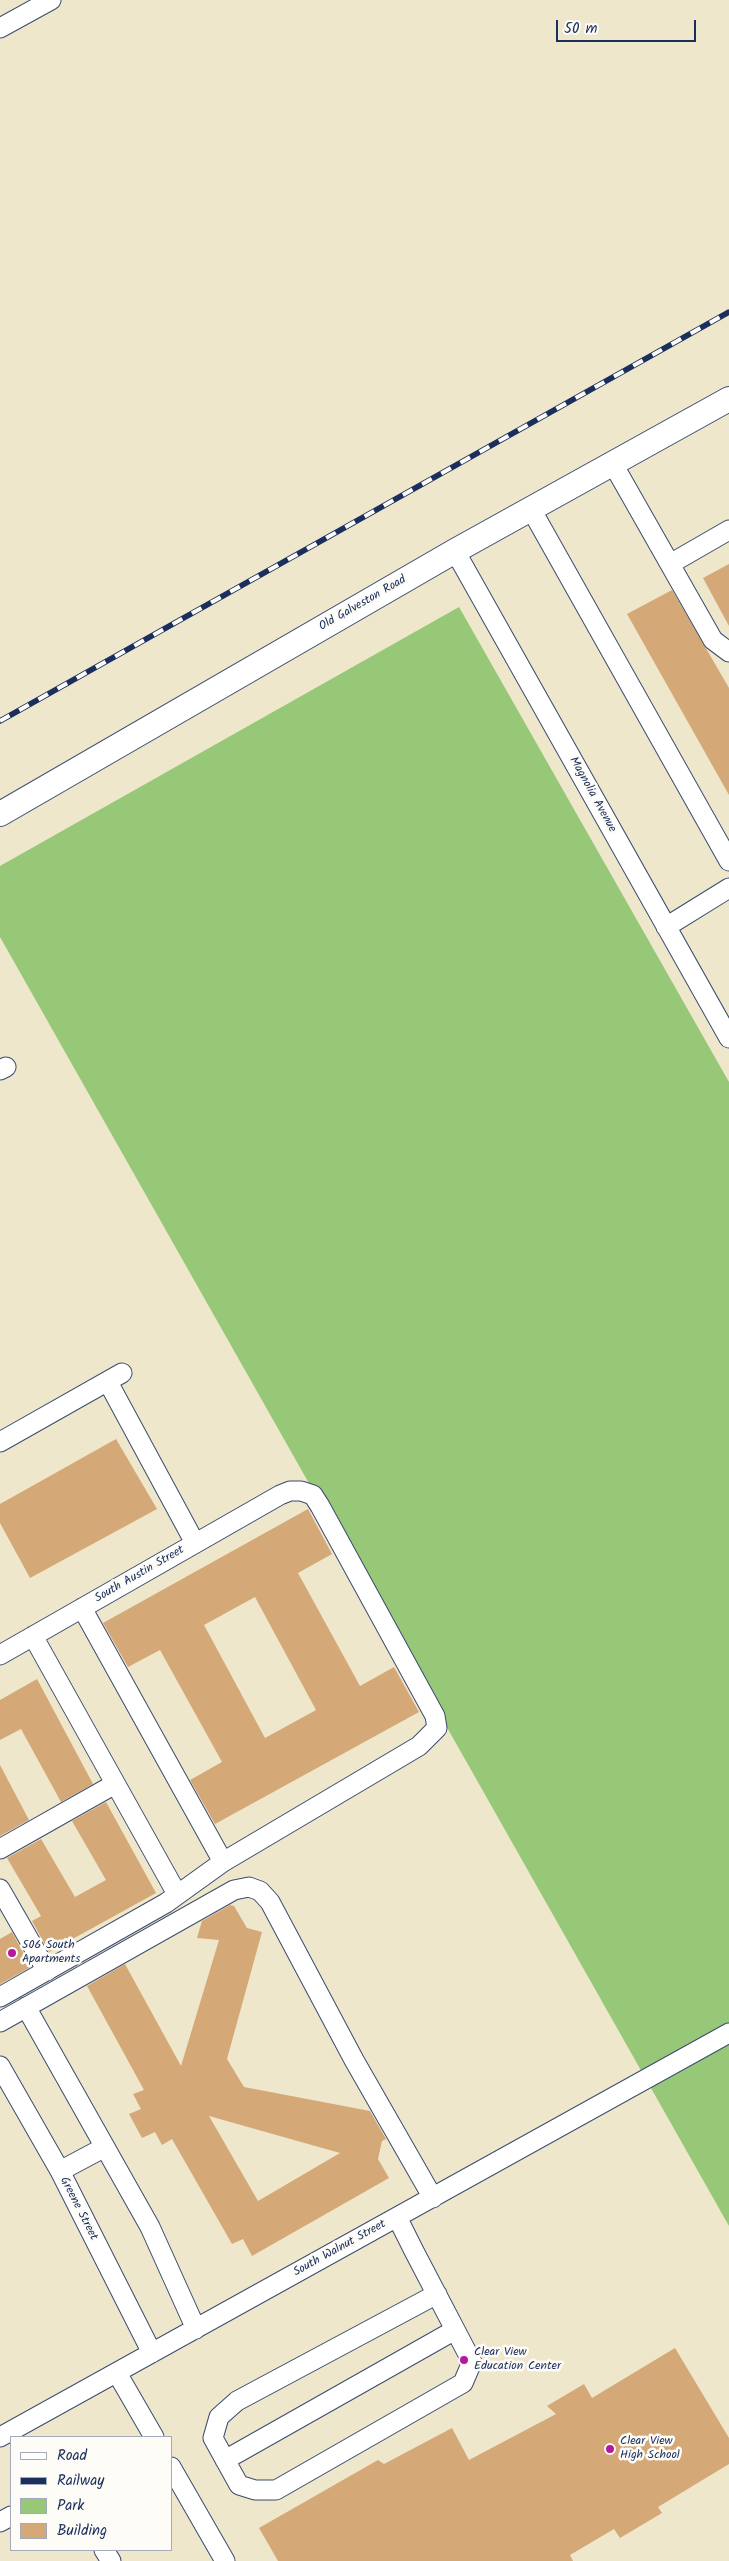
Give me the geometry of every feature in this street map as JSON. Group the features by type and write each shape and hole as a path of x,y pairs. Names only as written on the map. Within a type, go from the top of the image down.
{"main road":[{"name":"Old Galveston Road","path":"0,814 455,551 729,400"}],"street":[{"path":"0,28 51,0"},
{"path":"613,464 713,640 729,652"},
{"path":"532,509 729,861"},
{"path":"670,564 729,530"},
{"name":"Magnolia Avenue","path":"455,551 666,926 724,1016 729,1038"},
{"path":"666,926 729,888"},
{"path":"0,1442 115,1378 195,1543"},
{"name":"South Austin Street","path":"0,1655 280,1495 290,1491 313,1495 436,1716 437,1728 430,1738 419,1746 223,1862"},
{"path":"0,1997 177,1894 223,1862 82,1608"},
{"path":"33,1636 177,1894"},
{"path":"0,1849 115,1784"},
{"path":"0,2022 234,1890 249,1887 260,1891 270,1902 354,2060 433,2198"},
{"path":"0,1890 47,1971"},
{"path":"26,2007 150,2227 196,2329"},
{"name":"South Walnut Street","path":"0,2437 28,2431 117,2373 729,2033"},
{"name":"Greene Street","path":"0,2066 60,2171 152,2354"},
{"path":"60,2171 105,2147"},
{"path":"397,2218 472,2362 463,2383 276,2490 255,2490 239,2485 213,2438 219,2417 236,2401 436,2294"},
{"path":"225,2460 455,2330"},
{"path":"117,2373 153,2436"},
{"path":"172,2470 225,2561"}],"green space":[{"path":"459,607 729,1082 729,2226 0,937 0,866"}],"building":[{"path":"729,564 729,626 703,578"},
{"path":"672,590 729,688 729,795 627,614"},
{"path":"116,1439 157,1509 30,1578 0,1523 0,1504"},
{"path":"308,1509 332,1554 298,1573 360,1686 394,1667 419,1712 215,1824 190,1780 222,1762 160,1650 128,1667 103,1623","holes":["255,1597 316,1710 265,1738 204,1625"]},
{"path":"37,1679 93,1784 61,1802 21,1729 0,1740 0,1700"},
{"path":"0,1765 29,1820 0,1836"},
{"path":"106,1802 156,1893 49,1952 32,1921 41,1916 7,1858 41,1839 75,1897 106,1880 72,1821"},
{"path":"230,1905 234,1906 247,1928 262,1932 227,2059 244,2087 370,2111 386,2139 382,2141 378,2159 389,2178 252,2256 243,2239 232,2244 172,2139 162,2145 155,2132 142,2138 129,2114 141,2109 133,2094 144,2090 87,1986 125,1964 181,2066 219,1940 197,1938 202,1921","holes":["209,2116 340,2153 258,2201"]},
{"name":"506 South Apartments","path":"12,1932 31,1967 0,1984 0,1939"},
{"name":"Clear View High School","path":"675,2348 729,2438 729,2464 658,2507 662,2513 620,2538 614,2529 570,2555 573,2561 278,2561 259,2528 378,2460 384,2464 452,2428 469,2460 556,2414 547,2406 584,2384 592,2398"}],"railway":[{"path":"0,721 729,312"}],"place":[{"name":"506 South Apartments","path":"12,1953"},
{"name":"Clear View Education Center","path":"464,2360"},
{"name":"Clear View High School","path":"610,2449"}]}
